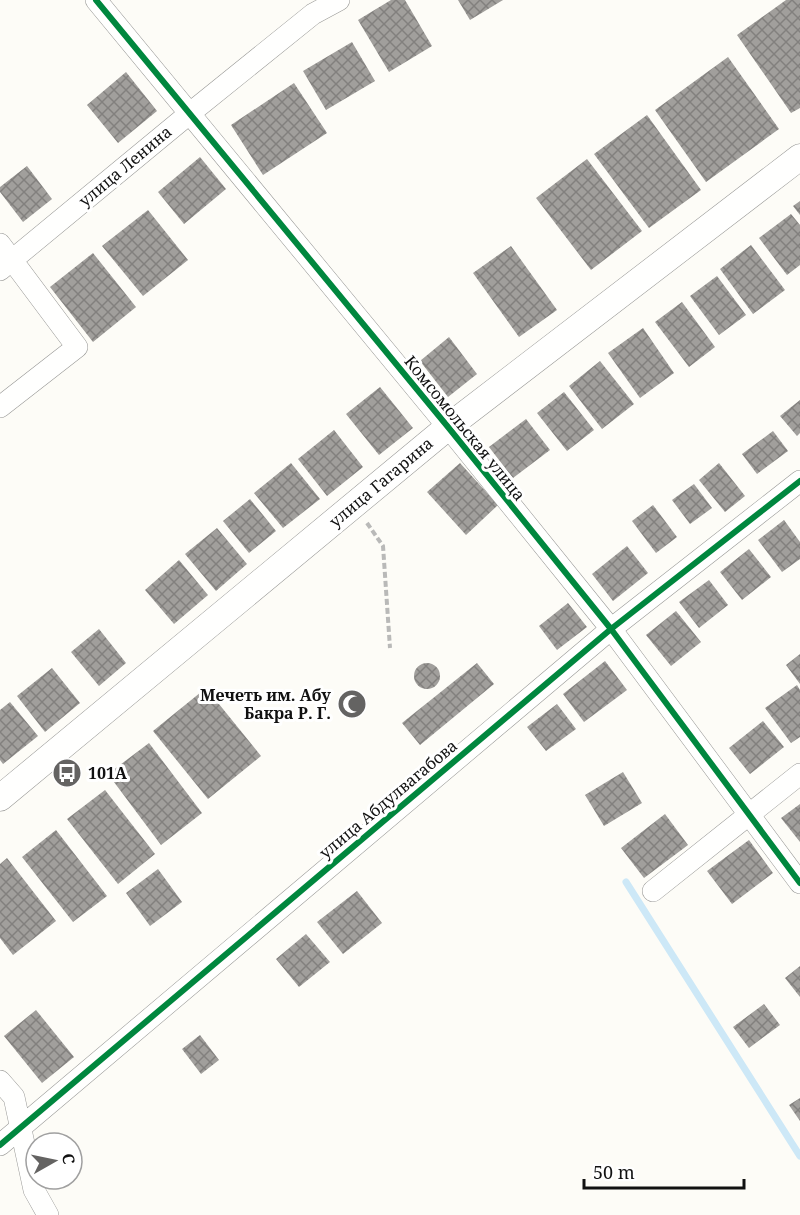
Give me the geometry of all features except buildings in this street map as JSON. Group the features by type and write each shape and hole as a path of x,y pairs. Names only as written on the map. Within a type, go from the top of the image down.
{"street":[{"name":"Комсомольская улица","path":"96,0 448,427 611,629 800,883"},
{"name":"улица Ленина","path":"4,258 313,14 339,0"},
{"name":"улица Гагарина","path":"0,798 448,427 800,157"},
{"path":"0,407 77,347 4,258"},
{"name":"улица Абдулвагабова","path":"0,1145 611,629 800,481"},
{"path":"652,891 800,774"},
{"path":"0,1081 14,1097 34,1190 48,1215"}],"path":[{"path":"354,505 383,546 390,648"}],"waterway":[{"path":"626,882 800,1156"}],"cycle path":[{"path":"96,0 448,427 611,629 800,883"},
{"path":"0,1145 611,629 800,481"}],"place":[{"name":"Мечеть им. Абу Бакра Р. Г.","path":"352,704"},
{"name":"101А","path":"67,773"}]}
